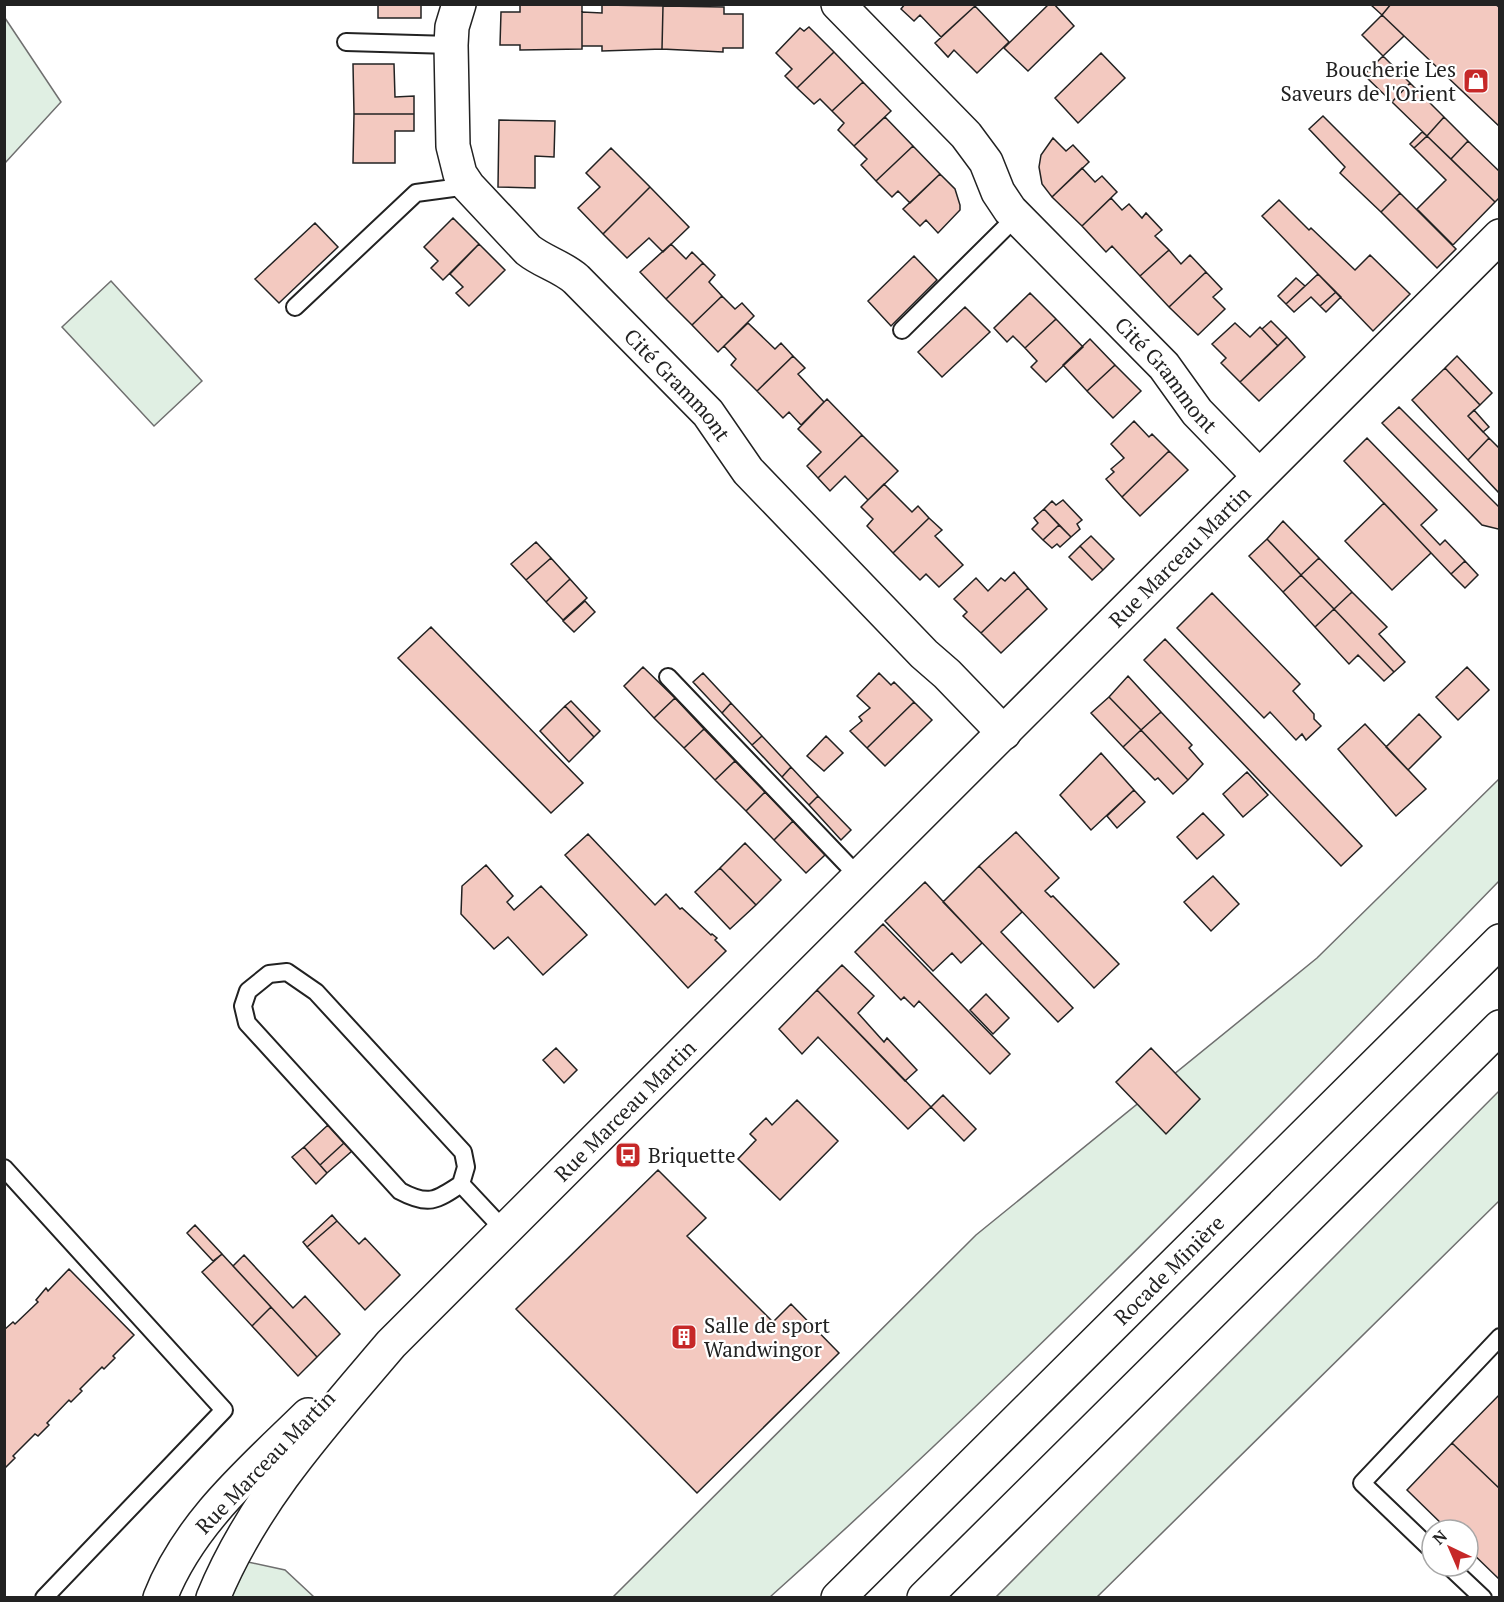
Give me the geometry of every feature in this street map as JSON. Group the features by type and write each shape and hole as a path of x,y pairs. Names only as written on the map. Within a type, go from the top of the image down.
{"main road":[{"name":"Cité Grammont","path":"459,4 452,27 451,45 453,146 460,174 468,186 528,250 565,270 576,279 708,413 748,471 924,654 947,674 1004,733"},
{"name":"Cité Grammont","path":"838,4 972,141 986,162 1003,201 1164,366 1197,412 1259,476"},
{"name":"Rue Marceau Martin","path":"213,1598 236,1549 278,1481 391,1344 1500,236"},
{"name":"Rocade Minière","path":"838,1598 1500,941"},
{"path":"924,1598 1500,1027"},
{"name":"Rue Marceau Martin","path":"160,1598 168,1577 190,1539 237,1485 316,1406 391,1344"},
{"path":"822,1598 928,1508"},
{"path":"938,1598 977,1546"}],"lane":[{"path":"346,42 451,45"},
{"path":"295,306 416,193 468,186"},
{"path":"902,330 1017,216"},
{"path":"668,677 859,877"},
{"path":"287,972 316,992 463,1152 466,1167 461,1184 440,1199 417,1200 400,1191 247,1023 243,1006 248,991 268,974 287,972"},
{"path":"4,1168 225,1410 44,1598"},
{"path":"461,1184 504,1230"},
{"path":"1420,1539 1362,1483 1500,1337"},
{"path":"1462,1578 1483,1598"}],"green space":[{"path":"5,18 61,102 4,163"},
{"path":"111,281 202,381 154,426 62,327"},
{"path":"1499,779 1499,881 1141,1245 958,1424 865,1511 770,1597 612,1598 976,1235 1317,958"},
{"path":"1499,1091 1499,1201 1097,1597 996,1597"},
{"path":"248,1562 285,1570 314,1597 231,1598"}],"building":[{"path":"378,4 421,4 421,18 378,18"},
{"path":"520,4 582,5 582,49 520,50 520,45 500,45 501,12 520,12"},
{"path":"905,4 973,4 975,6 941,37 920,15 914,21 901,9"},
{"path":"1049,4 1054,4 1074,26 1028,71 1004,48"},
{"path":"1370,4 1391,4 1382,15"},
{"name":"Boucherie Les Saveurs de l'Orient","path":"1391,4 1495,4 1500,8 1500,127 1382,15"},
{"path":"602,5 663,6 662,49 602,51 602,46 582,46 582,12 602,13"},
{"path":"663,6 724,7 724,14 743,14 743,48 723,48 723,52 662,49"},
{"path":"975,6 1009,42 977,73 954,50 948,57 935,43"},
{"path":"1382,15 1404,36 1383,56 1362,35"},
{"path":"809,27 834,52 797,88 785,76 792,69 776,53 800,28 804,31"},
{"path":"834,52 863,82 832,111 820,99 814,104 797,88"},
{"path":"1101,53 1125,78 1078,123 1055,98"},
{"path":"1383,56 1410,83 1392,102 1364,75"},
{"path":"353,64 394,64 395,97 414,96 414,114 354,114"},
{"path":"863,82 891,111 854,146 838,130 844,123 832,111"},
{"path":"1410,83 1444,117 1427,136 1392,102"},
{"path":"354,114 414,114 414,131 395,131 395,163 353,163"},
{"path":"1323,116 1400,193 1381,212 1340,173 1345,167 1309,129"},
{"path":"885,117 913,146 876,181 861,165 867,159 854,146"},
{"path":"1444,117 1468,141 1451,159 1427,136"},
{"path":"499,120 555,121 554,157 535,156 535,188 498,187"},
{"path":"1422,132 1427,136 1414,148 1410,144"},
{"path":"1427,136 1495,202 1453,245 1417,209 1446,180 1414,148"},
{"path":"1053,138 1066,151 1073,145 1089,162 1052,197 1042,184 1039,167 1041,155"},
{"path":"1468,141 1500,172 1500,197 1495,202 1451,159"},
{"path":"913,146 940,174 910,203 898,191 892,197 876,181"},
{"path":"611,148 650,187 603,234 578,208 600,187 586,173"},
{"path":"1082,168 1095,182 1102,176 1117,192 1082,226 1052,197"},
{"path":"940,174 955,189 960,210 938,233 926,220 920,226 903,209"},
{"path":"650,187 689,227 663,252 649,238 627,258 603,234"},
{"path":"1400,193 1456,249 1437,268 1381,212"},
{"path":"1111,198 1122,210 1129,204 1142,218 1146,213 1162,230 1155,236 1169,250 1140,276 1112,246 1106,252 1082,226"},
{"path":"1279,200 1355,270 1370,255 1410,294 1373,331 1262,216"},
{"path":"453,218 479,244 443,280 431,268 438,261 424,247"},
{"path":"315,223 338,247 279,303 255,279"},
{"path":"479,244 505,270 469,306 456,293 463,287 450,274"},
{"path":"671,244 686,259 692,252 703,263 666,299 640,272"},
{"path":"1169,250 1181,264 1190,255 1206,272 1169,307 1140,276"},
{"path":"914,256 937,280 891,326 868,301"},
{"path":"703,263 715,275 709,282 722,296 692,325 666,299"},
{"path":"1206,272 1222,289 1213,297 1225,309 1198,335 1169,307"},
{"path":"1318,274 1336,292 1320,306 1311,297 1294,312 1286,304"},
{"path":"1296,278 1305,286 1286,304 1278,296"},
{"path":"1336,292 1341,297 1326,312 1320,306"},
{"path":"1030,293 1056,319 1025,348 1013,336 1007,342 994,328"},
{"path":"722,296 735,309 742,303 754,316 718,352 692,325"},
{"path":"965,307 990,332 942,377 918,352"},
{"path":"1056,319 1083,347 1046,382 1031,367 1037,361 1025,348"},
{"path":"1271,321 1287,337 1278,346 1262,329"},
{"path":"748,323 775,349 781,343 793,356 757,391 731,365 736,359 724,346"},
{"path":"1235,323 1250,337 1260,327 1278,346 1240,382 1221,363 1226,358 1212,344"},
{"path":"1287,337 1305,357 1259,401 1240,382"},
{"path":"1090,339 1115,365 1087,391 1063,365"},
{"path":"793,356 805,368 798,374 824,402 801,425 789,412 783,418 757,391"},
{"path":"1457,356 1492,393 1480,405 1445,368"},
{"path":"1115,365 1141,391 1113,418 1087,391"},
{"path":"1445,368 1480,405 1468,416 1489,438 1468,460 1412,400"},
{"path":"827,399 862,435 818,478 807,466 821,452 798,429"},
{"path":"1399,407 1500,508 1500,527 1498,529 1482,525 1382,423"},
{"path":"1474,410 1489,427 1483,432 1468,416"},
{"path":"1134,421 1149,437 1152,434 1169,451 1122,497 1106,479 1114,472 1111,469 1124,458 1111,444"},
{"path":"862,435 898,471 868,500 845,476 830,491 818,478"},
{"path":"1367,438 1437,510 1421,525 1440,545 1445,540 1465,561 1451,574 1344,461"},
{"path":"1489,438 1500,449 1500,494 1468,460"},
{"path":"1169,451 1188,470 1140,516 1122,497"},
{"path":"884,484 912,512 918,506 929,518 893,553 867,526 873,519 861,507"},
{"path":"1063,500 1082,520 1077,524 1080,529 1071,537 1044,509 1052,501 1056,505"},
{"path":"1384,503 1431,553 1392,590 1345,541"},
{"path":"1044,509 1059,525 1043,540 1032,529 1038,523 1034,518"},
{"path":"929,518 942,530 935,536 963,565 939,587 926,574 920,580 893,553"},
{"path":"1283,521 1319,558 1301,575 1267,539"},
{"path":"1059,525 1071,537 1060,547 1057,544 1052,548 1043,540"},
{"path":"1091,536 1114,559 1103,570 1080,546"},
{"path":"1267,539 1301,575 1283,592 1249,556"},
{"path":"536,542 551,558 526,580 511,564"},
{"path":"1080,546 1103,570 1092,580 1069,557"},
{"path":"551,558 570,579 546,602 526,580"},
{"path":"1319,558 1352,592 1334,609 1301,575"},
{"path":"1465,561 1478,575 1465,588 1451,574"},
{"path":"1014,572 1028,588 981,633 963,616 967,612 954,599 976,578 988,591 1001,578 1005,581"},
{"path":"1301,575 1334,609 1315,627 1283,592"},
{"path":"570,579 587,598 563,620 546,602"},
{"path":"1028,588 1047,609 1001,653 981,633"},
{"path":"1352,592 1387,627 1379,634 1405,662 1394,672 1334,609"},
{"path":"1212,593 1300,684 1293,691 1314,714 1314,719 1321,726 1306,740 1302,734 1296,740 1270,712 1264,718 1177,628"},
{"path":"585,601 595,612 574,632 563,621"},
{"path":"1334,609 1394,672 1384,681 1358,655 1349,664 1315,627"},
{"path":"431,627 583,783 551,813 398,658"},
{"path":"1165,639 1362,846 1341,866 1144,660"},
{"path":"643,667 675,698 654,718 624,686"},
{"path":"1467,667 1489,690 1458,720 1436,697"},
{"path":"703,673 731,703 722,713 693,682"},
{"path":"879,673 891,685 894,682 914,702 867,748 850,731 862,721 859,717 870,708 857,696"},
{"path":"1128,676 1161,712 1141,730 1109,697"},
{"path":"1109,697 1141,730 1123,747 1091,713"},
{"path":"675,698 704,729 684,748 654,718"},
{"path":"571,701 600,731 594,737 565,706"},
{"path":"914,702 932,720 885,766 867,748"},
{"path":"731,703 762,736 752,745 722,713"},
{"path":"565,706 594,737 569,762 540,731"},
{"path":"1161,712 1192,745 1189,748 1203,764 1188,780 1141,730"},
{"path":"1419,714 1441,737 1408,770 1386,747"},
{"path":"1365,724 1426,789 1396,816 1338,749"},
{"path":"704,729 735,761 715,780 684,748"},
{"path":"1141,730 1188,780 1173,794 1158,778 1155,780 1123,747"},
{"path":"762,736 791,767 782,777 752,745"},
{"path":"826,736 843,753 824,771 807,756"},
{"path":"1101,753 1134,790 1091,830 1060,795"},
{"path":"735,761 765,792 746,811 715,780"},
{"path":"791,767 818,796 809,805 782,777"},
{"path":"1247,772 1268,795 1243,817 1223,794"},
{"path":"1134,790 1145,802 1117,828 1107,816"},
{"path":"765,792 793,821 774,840 746,811"},
{"path":"818,796 851,830 841,840 809,805"},
{"path":"1203,813 1224,835 1197,859 1177,837"},
{"path":"793,821 825,855 806,873 774,840"},
{"path":"1016,832 1059,878 1045,891 1051,897 1053,896 1119,964 1094,988 979,866"},
{"path":"588,834 655,905 666,894 680,909 682,908 717,938 715,940 726,951 688,988 565,855"},
{"path":"745,843 781,880 756,905 720,868"},
{"path":"486,865 513,896 507,902 514,910 541,886 587,935 543,975 508,937 494,949 461,914 462,886"},
{"path":"979,866 1022,912 1001,932 1073,1008 1058,1022 943,902"},
{"path":"720,868 756,905 730,929 695,892"},
{"path":"1213,876 1239,904 1211,931 1184,902"},
{"path":"925,882 982,943 961,963 952,953 933,971 885,921"},
{"path":"883,924 1010,1054 990,1074 919,1001 914,1007 904,997 901,1000 855,952"},
{"path":"842,965 874,996 858,1013 884,1042 887,1038 917,1070 905,1081 817,990"},
{"path":"817,990 931,1107 908,1129 818,1037 802,1054 779,1029"},
{"path":"986,994 1009,1018 993,1034 970,1010"},
{"path":"556,1048 577,1070 564,1083 543,1060"},
{"path":"1151,1048 1200,1099 1166,1134 1116,1082"},
{"path":"943,1095 976,1129 964,1141 931,1107"},
{"path":"797,1100 838,1141 780,1200 738,1159 756,1140 750,1134 766,1118 772,1125"},
{"path":"328,1125 344,1143 320,1165 304,1147"},
{"path":"344,1143 352,1151 327,1173 320,1165"},
{"path":"304,1147 327,1173 316,1184 292,1157"},
{"name":"Salle de sport Wandwingor","path":"658,1170 706,1218 687,1236 773,1322 791,1304 839,1353 697,1493 516,1309"},
{"path":"332,1215 337,1221 307,1247 303,1242"},
{"path":"337,1221 359,1244 365,1238 400,1275 365,1310 307,1247"},
{"path":"195,1225 222,1254 213,1261 187,1233"},
{"path":"222,1254 271,1307 252,1326 202,1272"},
{"path":"244,1255 293,1308 305,1296 340,1334 317,1357 233,1266"},
{"path":"69,1269 134,1335 113,1356 115,1358 104,1369 102,1367 80,1389 82,1391 71,1402 69,1400 47,1423 49,1425 38,1436 35,1434 13,1456 15,1458 4,1469 4,1330 13,1322 15,1324 38,1302 36,1300 46,1288 48,1291"},
{"path":"271,1307 317,1357 298,1376 252,1326"},
{"path":"1500,1394 1500,1489 1452,1443"},
{"path":"1452,1443 1500,1489 1500,1580 1480,1561 1480,1518 1436,1518 1407,1490"}],"place":[{"name":"Boucherie Les Saveurs de l'Orient","path":"1476,81"},
{"name":"Briquette","path":"628,1155"},
{"name":"Salle de sport Wandwingor","path":"684,1337"}]}
